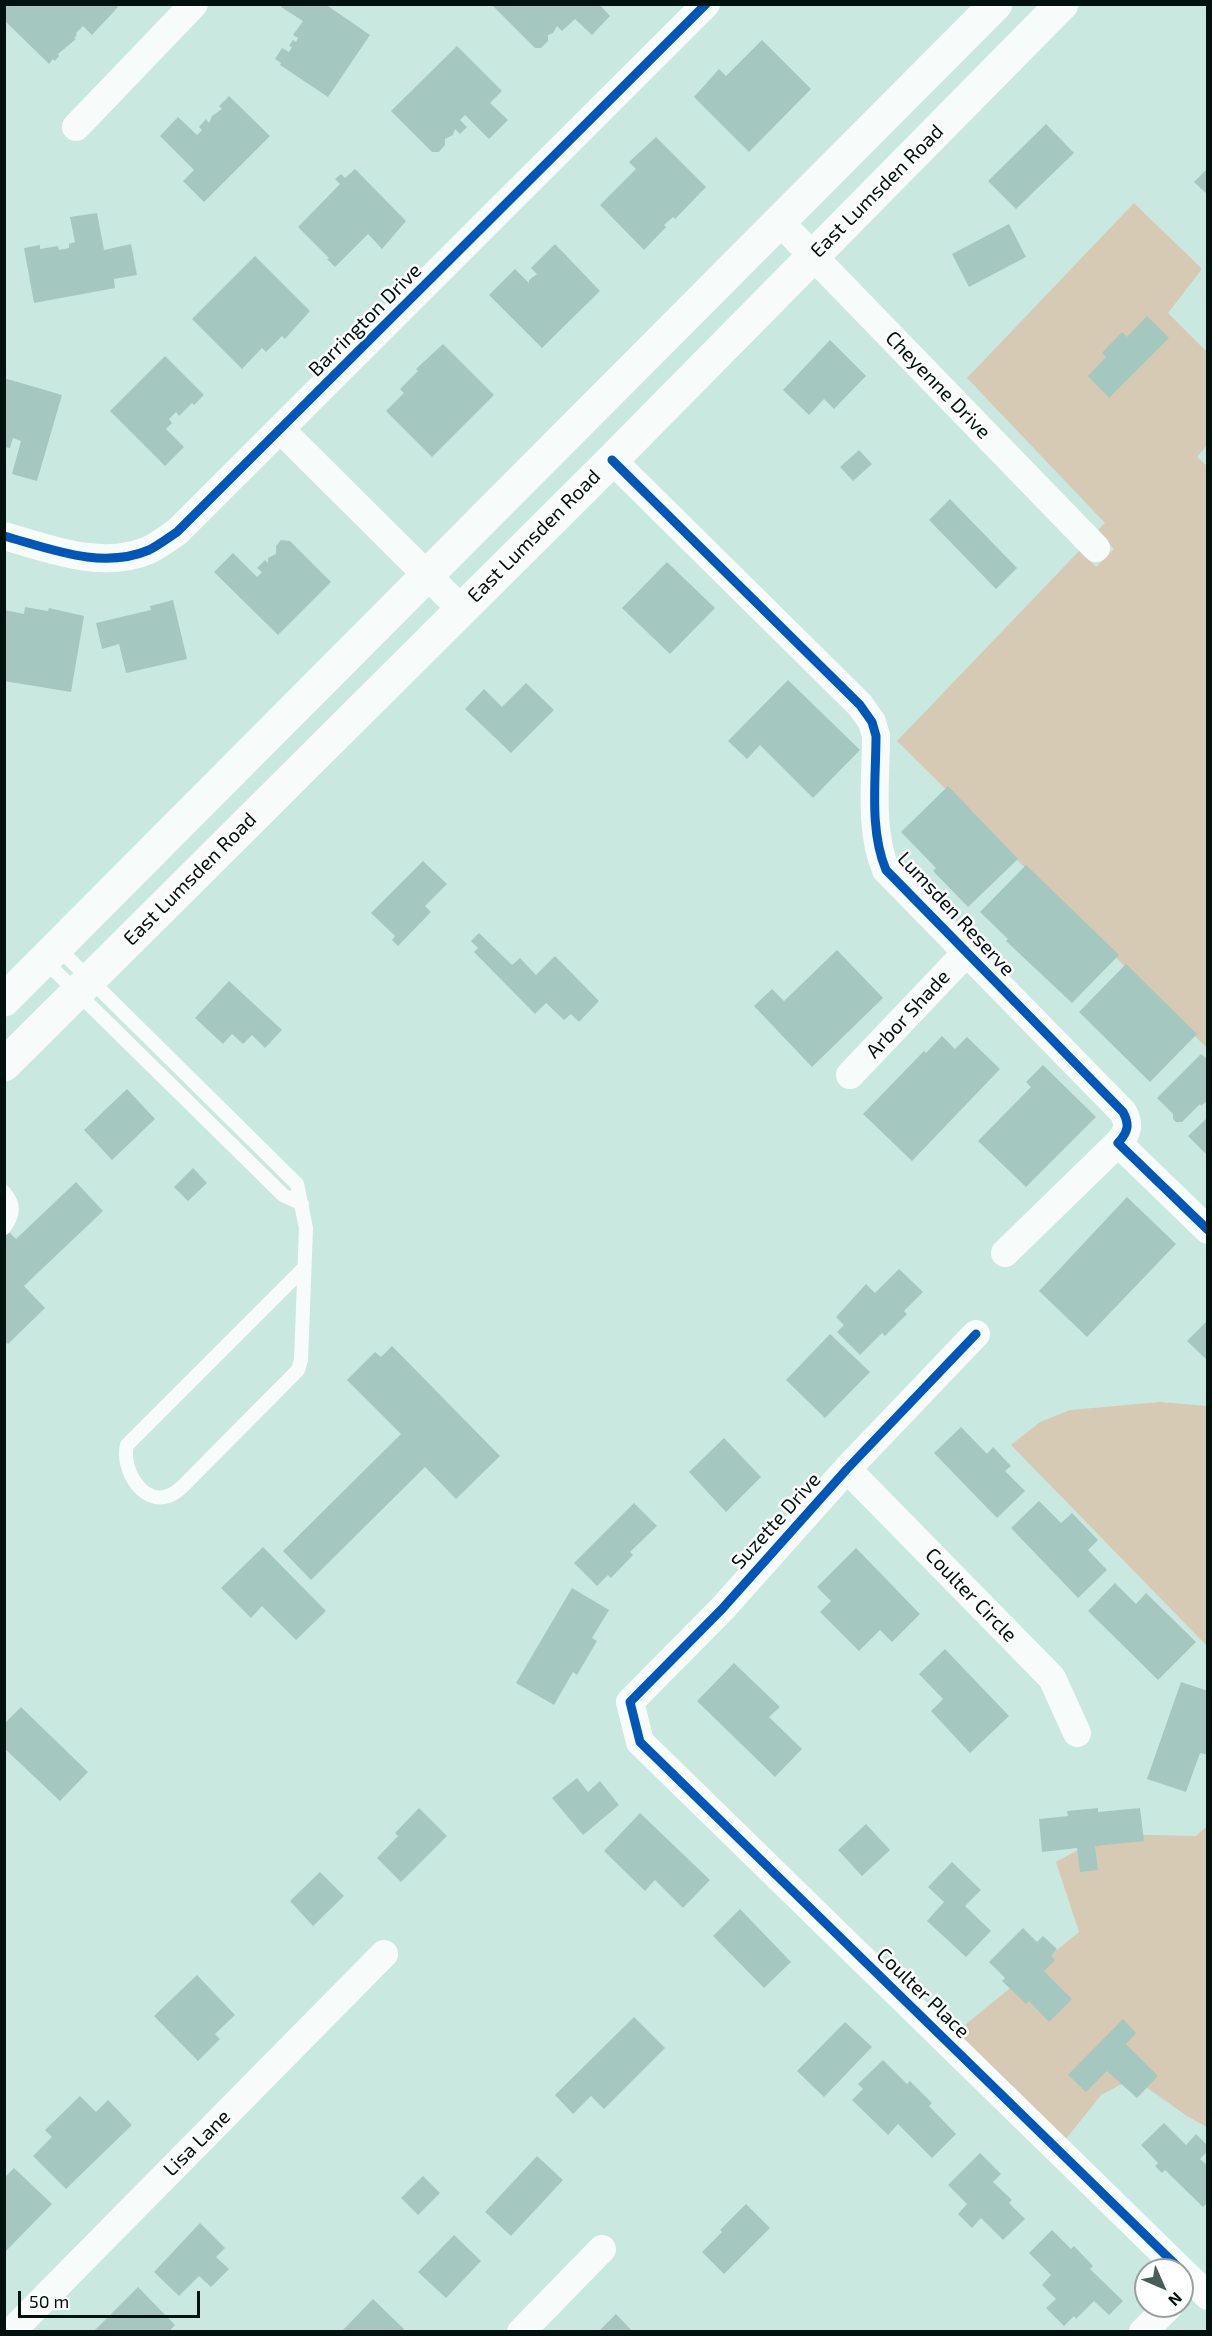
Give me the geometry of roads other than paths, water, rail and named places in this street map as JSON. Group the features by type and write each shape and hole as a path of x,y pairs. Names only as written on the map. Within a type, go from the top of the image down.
{"main road":[{"path":"4,1000 996,4"},
{"name":"East Lumsden Road","path":"4,1065 612,460 1062,4"}],"street":[{"path":"76,127 194,4"},
{"name":"Barrington Drive","path":"4,536 68,554 94,558 125,558 151,549 177,532 706,4"},
{"name":"Cheyenne Drive","path":"780,222 1096,548"},
{"path":"281,430 461,609"},
{"name":"Lumsden Reserve","path":"612,460 860,705 872,722 876,736 876,834 879,854 886,870 1123,1112 1128,1123 1126,1134 1118,1143"},
{"name":"Arbor Shade","path":"850,1075 966,953"},
{"path":"1005,1253 1118,1143 1208,1230"},
{"name":"Suzette Drive","path":"640,1742 630,1702 722,1609 847,1469 976,1334"},
{"name":"Coulter Circle","path":"847,1469 1052,1678 1077,1733"},
{"name":"Coulter Place","path":"640,1742 1165,2258"},
{"name":"Lisa Lane","path":"11,2331 384,1954"},
{"path":"521,2331 602,2249"},
{"path":"1143,2331 1157,2318"}],"lane":[{"path":"50,954 284,1195 302,1204 306,1228 301,1360 298,1370 184,1485 167,1497 148,1495 129,1472 125,1454 127,1445 304,1268"},
{"path":"4,1192 13,1208 10,1220 4,1228"}]}
